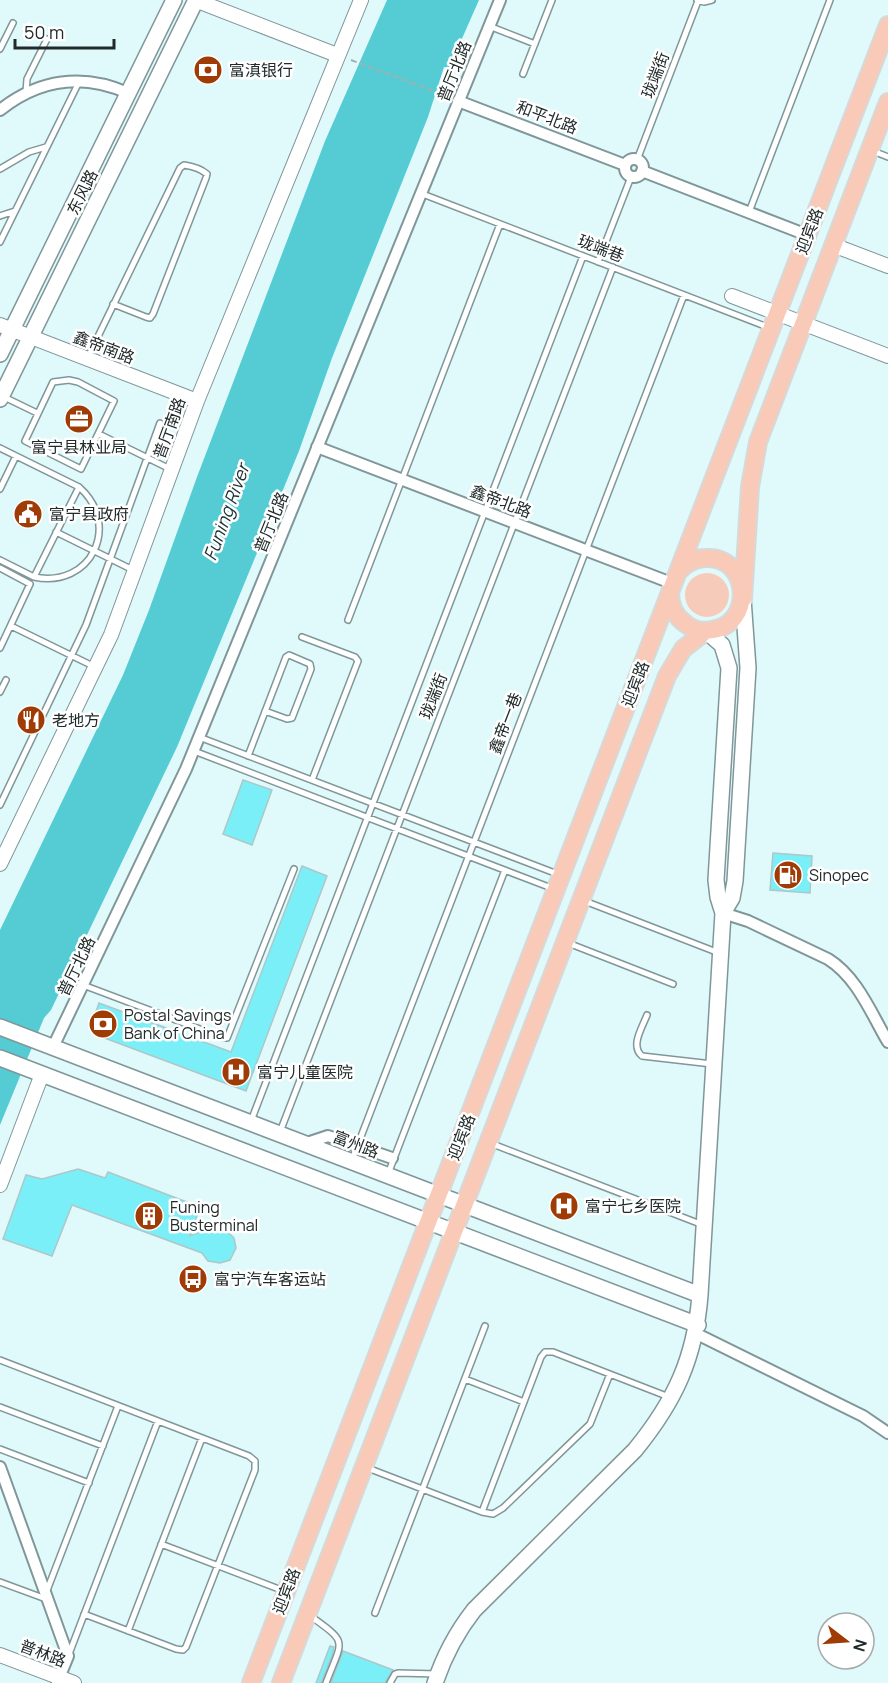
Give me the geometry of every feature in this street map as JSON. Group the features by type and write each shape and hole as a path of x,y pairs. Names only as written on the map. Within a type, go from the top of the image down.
{"main road":[{"name":"东风路","path":"0,354 6,328 174,0"},
{"name":"东风路","path":"1,397 196,0"},
{"name":"迎宾路","path":"251,1683 888,25"},
{"name":"迎宾路","path":"281,1683 672,667 683,649 706,631 723,627 741,608 754,457 763,427 888,102"},
{"path":"436,1679 455,1636 474,1610 635,1450 649,1432 671,1398 700,1330 700,1295 723,913 716,880 729,668 722,645 706,631 689,627 682,622 672,607 674,582 690,562 707,558 724,562 741,581 748,668 735,881 732,897 723,913"},
{"name":"富州路","path":"0,1027 700,1295"},
{"path":"0,1058 454,1232 700,1330"}],"street":[{"path":"196,0 338,55"},
{"name":"普厅南路","path":"0,864 111,636 197,401 361,0"},
{"name":"普厅北路","path":"53,1047 194,751 500,0"},
{"path":"0,110 26,92 51,83 79,80 103,83 128,93"},
{"name":"和平北路","path":"458,101 625,165"},
{"path":"631,159 637,160 642,164 642,171 636,177 631,177 626,173 625,165 631,159"},
{"path":"642,171 807,235"},
{"path":"833,245 888,266"},
{"path":"732,296 888,356"},
{"name":"鑫帝南路","path":"6,328 197,401"},
{"name":"鑫帝北路","path":"317,447 674,582"},
{"path":"723,913 748,921 840,967 849,976 888,1042"},
{"path":"0,1185 42,1074"},
{"path":"299,1146 328,1136 392,1158"},
{"path":"700,1330 863,1416 888,1433"},
{"path":"0,1467 68,1656 58,1680"},
{"name":"普林路","path":"0,1655 58,1680 74,1683"}],"lane":[{"path":"523,74 552,0"},
{"name":"珑端街","path":"637,160 698,0 704,2 712,0"},
{"path":"749,212 830,0"},
{"path":"0,49 13,23"},
{"path":"489,26 535,44"},
{"path":"26,92 27,79 47,39"},
{"path":"0,242 79,80"},
{"path":"0,169 29,152 46,147"},
{"path":"870,150 888,157"},
{"path":"87,358 113,304 180,168 188,165 204,171 207,174 206,178 153,314 150,318 146,317 113,304"},
{"path":"598,262 631,177"},
{"name":"珑端巷","path":"420,193 772,328"},
{"path":"0,216 15,211"},
{"path":"348,621 500,224"},
{"name":"珑端街","path":"250,1123 583,256"},
{"name":"珑端街","path":"280,1134 613,267"},
{"name":"鑫帝一巷","path":"351,1161 684,295"},
{"path":"69,380 78,382 114,401 99,434 81,469 25,441 53,382 69,380"},
{"path":"1,397 37,413"},
{"path":"0,805 86,625 160,423"},
{"path":"99,434 172,470"},
{"path":"0,448 78,487 91,500 98,516 99,533 95,550 84,565 69,575 52,579 34,577 0,560"},
{"path":"0,489 16,456"},
{"path":"34,577 78,487"},
{"path":"56,532 135,570"},
{"path":"0,568 30,584 0,648"},
{"path":"11,626 96,668"},
{"path":"302,637 355,657 358,662 312,780"},
{"path":"248,756 265,711 286,657 289,655 310,664 311,669 292,718 287,719 265,711"},
{"path":"0,692 6,680"},
{"path":"199,737 474,842 558,883"},
{"path":"194,751 504,870 558,883"},
{"path":"83,985 227,1038 294,868"},
{"path":"387,1175 504,870"},
{"path":"581,900 721,953"},
{"path":"565,942 673,984"},
{"path":"647,1015 636,1045 637,1052 642,1056 714,1065"},
{"path":"488,1143 704,1226"},
{"path":"375,1612 485,1326"},
{"path":"482,1512 541,1357 545,1352 553,1352 671,1398"},
{"path":"0,1360 249,1456 255,1461 256,1465 189,1644 183,1650 84,1614"},
{"path":"364,1467 482,1512 493,1514 503,1508 588,1427 610,1374"},
{"path":"465,1379 524,1402"},
{"path":"0,1582 47,1597 118,1406"},
{"path":"0,1407 103,1446"},
{"path":"68,1656 158,1421"},
{"path":"128,1631 202,1438"},
{"path":"0,1449 89,1483"},
{"path":"161,1544 286,1592"},
{"path":"307,1614 336,1634 340,1640 326,1683"},
{"path":"390,1683 398,1673 436,1679"}],"path":[{"path":"338,55 458,101"}],"shaded area":[{"path":"707,573 716,574 723,579 728,586 728,604 723,611 716,616 707,617 698,616 691,611 686,604 685,595 686,586 691,579 698,574"}],"water":[{"name":"Funing River","path":"387,0 479,0 449,68 444,67 428,117 332,358 299,451 177,747 51,1010 44,1018 0,1125 0,930 123,675 325,141"}],"building":[{"path":"243,780 272,790 252,845 223,834"},
{"path":"773,853 812,856 810,893 770,890"},
{"path":"302,866 327,876 246,1091 102,1037 94,1031 93,1020 99,1003 231,1052"},
{"name":"Funing Busterminal","path":"78,1169 105,1178 108,1172 200,1207 190,1236 214,1226 226,1230 234,1238 236,1248 230,1260 220,1263 208,1261 202,1253 72,1205 52,1256 3,1239 26,1175 42,1179"},
{"path":"330,1646 334,1647 332,1656 321,1683 316,1683"},
{"path":"343,1651 393,1670 385,1683 331,1683"}],"place":[{"name":"富滇银行","path":"208,70"},
{"name":"富宁县林业局","path":"79,419"},
{"name":"富宁县政府","path":"28,514"},
{"name":"老地方","path":"31,720"},
{"name":"Sinopec","path":"788,875"},
{"name":"Postal Savings Bank of China","path":"103,1024"},
{"name":"富宁儿童医院","path":"236,1072"},
{"name":"富宁七乡医院","path":"564,1206"},
{"name":"Funing Busterminal","path":"149,1216"},
{"name":"富宁汽车客运站","path":"193,1279"}]}
